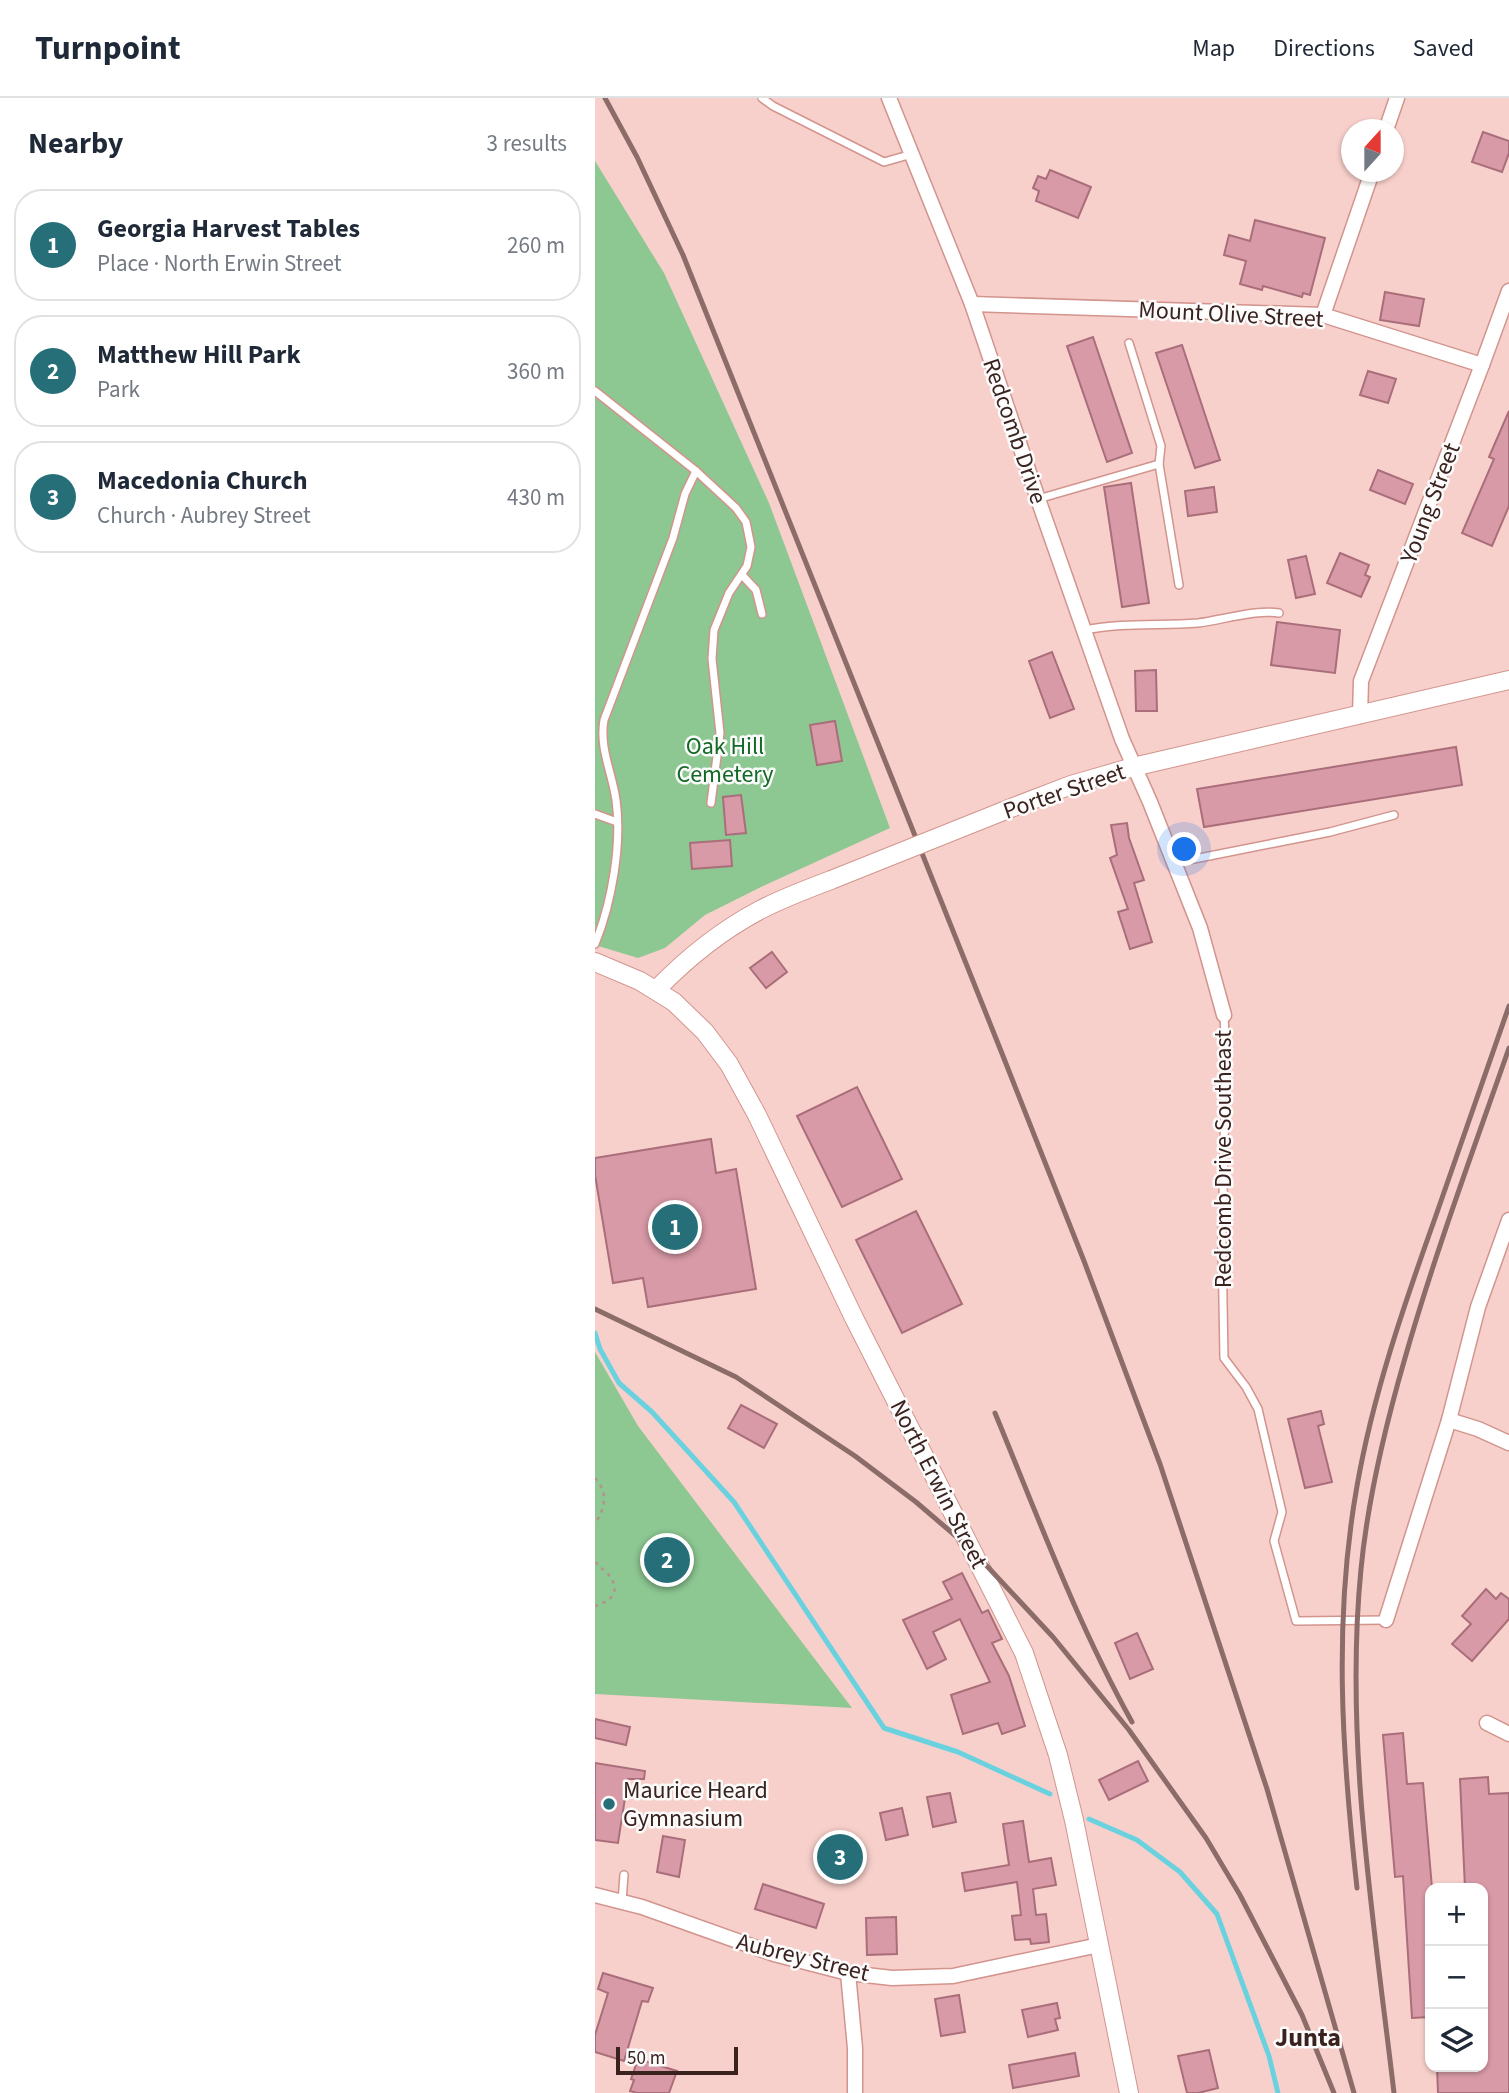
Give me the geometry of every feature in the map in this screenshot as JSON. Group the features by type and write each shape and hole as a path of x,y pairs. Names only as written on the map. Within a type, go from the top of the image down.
{"street":[{"name":"Redcomb Drive","path":"889,98 972,304 1133,767"},
{"path":"1390,119 1397,98"},
{"path":"1323,316 1369,182"},
{"name":"Young Street","path":"1360,716 1361,681 1509,291"},
{"name":"Mount Olive Street","path":"972,304 1323,316 1482,365"},
{"name":"Porter Street","path":"656,990 699,950 743,920 784,898 1071,785 1133,767 1509,680"},
{"name":"Redcomb Drive Southeast","path":"1133,767 1150,802 1200,928 1224,1015"},
{"name":"North Erwin Street","path":"595,962 656,990 674,1002 705,1032 739,1081 854,1318 1024,1653 1058,1755 1074,1820 1128,2093"},
{"path":"1386,1620 1449,1420 1478,1307 1509,1220"},
{"path":"1449,1420 1509,1443"},
{"path":"1487,1723 1509,1734"},
{"name":"Aubrey Street","path":"595,1895 622,1901 760,1950 848,1973 908,1979 954,1976 1099,1945"},
{"path":"848,1973 855,2048 855,2093"}],"lane":[{"path":"762,98 884,162 912,154"},
{"path":"1129,343 1161,446 1159,464 1179,585"},
{"path":"595,391 696,471 730,502 746,522 751,547 747,566 729,593 714,629 712,659 720,733 711,803"},
{"path":"1038,499 1159,464"},
{"path":"595,944 614,870 617,822 614,788 599,740 604,720 673,538 685,494 696,471"},
{"path":"742,575 756,590 762,614"},
{"path":"1085,630 1108,625 1196,623 1264,612 1279,613"},
{"path":"595,814 617,822"},
{"path":"1173,863 1331,832 1394,815"},
{"name":"Redcomb Drive Southeast","path":"1224,1015 1224,1358 1246,1387 1258,1409 1282,1512 1274,1541 1296,1621 1386,1620"},
{"path":"622,1901 624,1875"}],"path":[{"path":"595,1478 602,1486 605,1496 604,1506 595,1524"},
{"path":"595,1562 611,1577 615,1587 611,1599 595,1606"}],"green space":[{"name":"Oak Hill Cemetery","path":"595,161 664,273 769,503 890,828 705,915 665,948 638,958 595,945"},
{"path":"595,1352 638,1426 852,1708 595,1694"}],"building":[{"path":"1483,132 1509,141 1509,153 1502,172 1472,162"},
{"path":"1050,170 1091,187 1078,218 1036,201 1039,191 1033,188 1038,176 1046,179"},
{"path":"1255,220 1325,238 1310,295 1303,293 1302,297 1263,286 1262,290 1240,284 1246,261 1224,255 1229,235 1250,241"},
{"path":"1385,292 1424,299 1419,326 1380,320"},
{"path":"1093,337 1132,453 1107,462 1067,346"},
{"path":"1182,345 1220,460 1195,468 1156,353"},
{"path":"1368,371 1396,379 1388,403 1360,395"},
{"path":"1509,411 1509,506 1492,546 1462,533 1494,459 1489,457"},
{"path":"1378,470 1413,484 1405,504 1370,490"},
{"path":"1131,483 1149,603 1122,607 1104,487"},
{"path":"1214,487 1217,512 1188,516 1185,491"},
{"path":"1340,553 1369,565 1365,575 1370,577 1361,597 1327,583"},
{"path":"1306,556 1315,594 1296,598 1288,560"},
{"path":"1277,622 1340,630 1335,673 1271,665"},
{"path":"1052,652 1074,709 1050,718 1029,661"},
{"path":"1156,670 1157,711 1136,711 1135,671"},
{"path":"835,721 842,761 817,765 810,725"},
{"path":"1456,747 1462,785 1204,827 1197,789"},
{"path":"741,795 746,833 726,835 723,797"},
{"path":"1127,823 1129,838 1144,880 1134,883 1152,942 1130,949 1118,912 1128,909 1110,858 1117,855 1111,825"},
{"path":"730,840 732,866 692,869 690,843"},
{"path":"772,952 787,972 766,988 750,968"},
{"path":"857,1087 902,1179 842,1207 797,1116"},
{"path":"711,1139 716,1173 736,1169 756,1289 648,1307 643,1278 613,1283 595,1175 595,1158"},
{"path":"916,1211 962,1304 902,1333 856,1240"},
{"path":"741,1405 777,1424 764,1448 728,1428"},
{"path":"1321,1411 1324,1424 1318,1426 1332,1482 1305,1488 1288,1419"},
{"path":"962,1573 982,1613 988,1610 1002,1639 992,1643 1009,1676 1025,1726 1002,1734 998,1723 963,1734 951,1695 990,1682 960,1619 933,1632 946,1659 927,1669 903,1620 952,1599 943,1582"},
{"path":"1486,1589 1496,1599 1501,1593 1509,1599 1509,1619 1472,1661 1452,1644 1471,1624 1462,1616"},
{"path":"1137,1633 1153,1669 1130,1679 1115,1643"},
{"path":"595,1719 630,1727 626,1745 595,1738"},
{"path":"1403,1733 1407,1784 1423,1783 1432,1883 1425,1883 1425,2017 1412,2018 1403,1876 1395,1877 1383,1735"},
{"path":"1138,1761 1148,1781 1109,1800 1099,1780"},
{"name":"Maurice Heard Gymnasium","path":"595,1763 645,1771 644,1779 628,1779 618,1843 595,1840"},
{"path":"1488,1777 1489,1794 1509,1793 1509,2093 1438,2093 1437,2072 1488,2072 1488,1883 1465,1883 1460,1779"},
{"path":"950,1793 956,1822 933,1827 927,1797"},
{"path":"902,1808 908,1835 886,1840 880,1813"},
{"path":"1023,1821 1029,1862 1051,1858 1056,1885 1033,1889 1036,1915 1046,1914 1049,1942 1031,1944 1030,1939 1015,1940 1012,1916 1021,1915 1017,1882 965,1891 962,1873 1009,1865 1003,1824"},
{"path":"663,1836 685,1840 679,1877 657,1872"},
{"path":"763,1884 824,1904 816,1928 755,1909"},
{"path":"896,1917 897,1954 867,1955 866,1918"},
{"path":"603,1973 653,1988 648,2002 642,2001 624,2061 595,2052 595,2035 608,1993 598,1989"},
{"path":"959,1995 965,2032 941,2036 935,1999"},
{"path":"1057,2003 1060,2018 1055,2019 1058,2030 1028,2037 1022,2010"},
{"path":"1209,2050 1218,2088 1187,2093 1178,2056"},
{"path":"1075,2053 1079,2076 1013,2088 1009,2065"},
{"path":"638,2059 677,2071 669,2093 630,2091"}],"waterway":[{"path":"595,1333 600,1349 619,1383 652,1412 734,1502 884,1728 958,1752 1050,1794"},
{"path":"1089,1819 1137,1840 1180,1872 1217,1914 1269,2056 1278,2093"}],"railway":[{"path":"605,98 637,157 683,255 1084,1261 1160,1464 1267,1789 1354,2093"},
{"path":"1357,1888 1347,1787 1342,1687 1345,1587 1357,1486 1371,1418 1400,1319 1509,1006"},
{"path":"1394,2093 1370,1897 1359,1765 1356,1699 1361,1569 1378,1462 1405,1358 1442,1241 1509,1048"},
{"path":"595,1309 736,1377 855,1456 916,1502 972,1550 1053,1637 1129,1730 1206,1838 1240,1895 1302,2015 1334,2093"},
{"path":"995,1413 1093,1647 1132,1722"}],"place":[{"name":"Georgia Harvest Tables","path":"675,1227"},
{"name":"Matthew Hill Park","path":"667,1560"},
{"name":"Maurice Heard Gymnasium","path":"609,1804"},
{"name":"Macedonia Church","path":"840,1857"}],"district":[{"name":"Junta","path":"1308,2037"}]}
